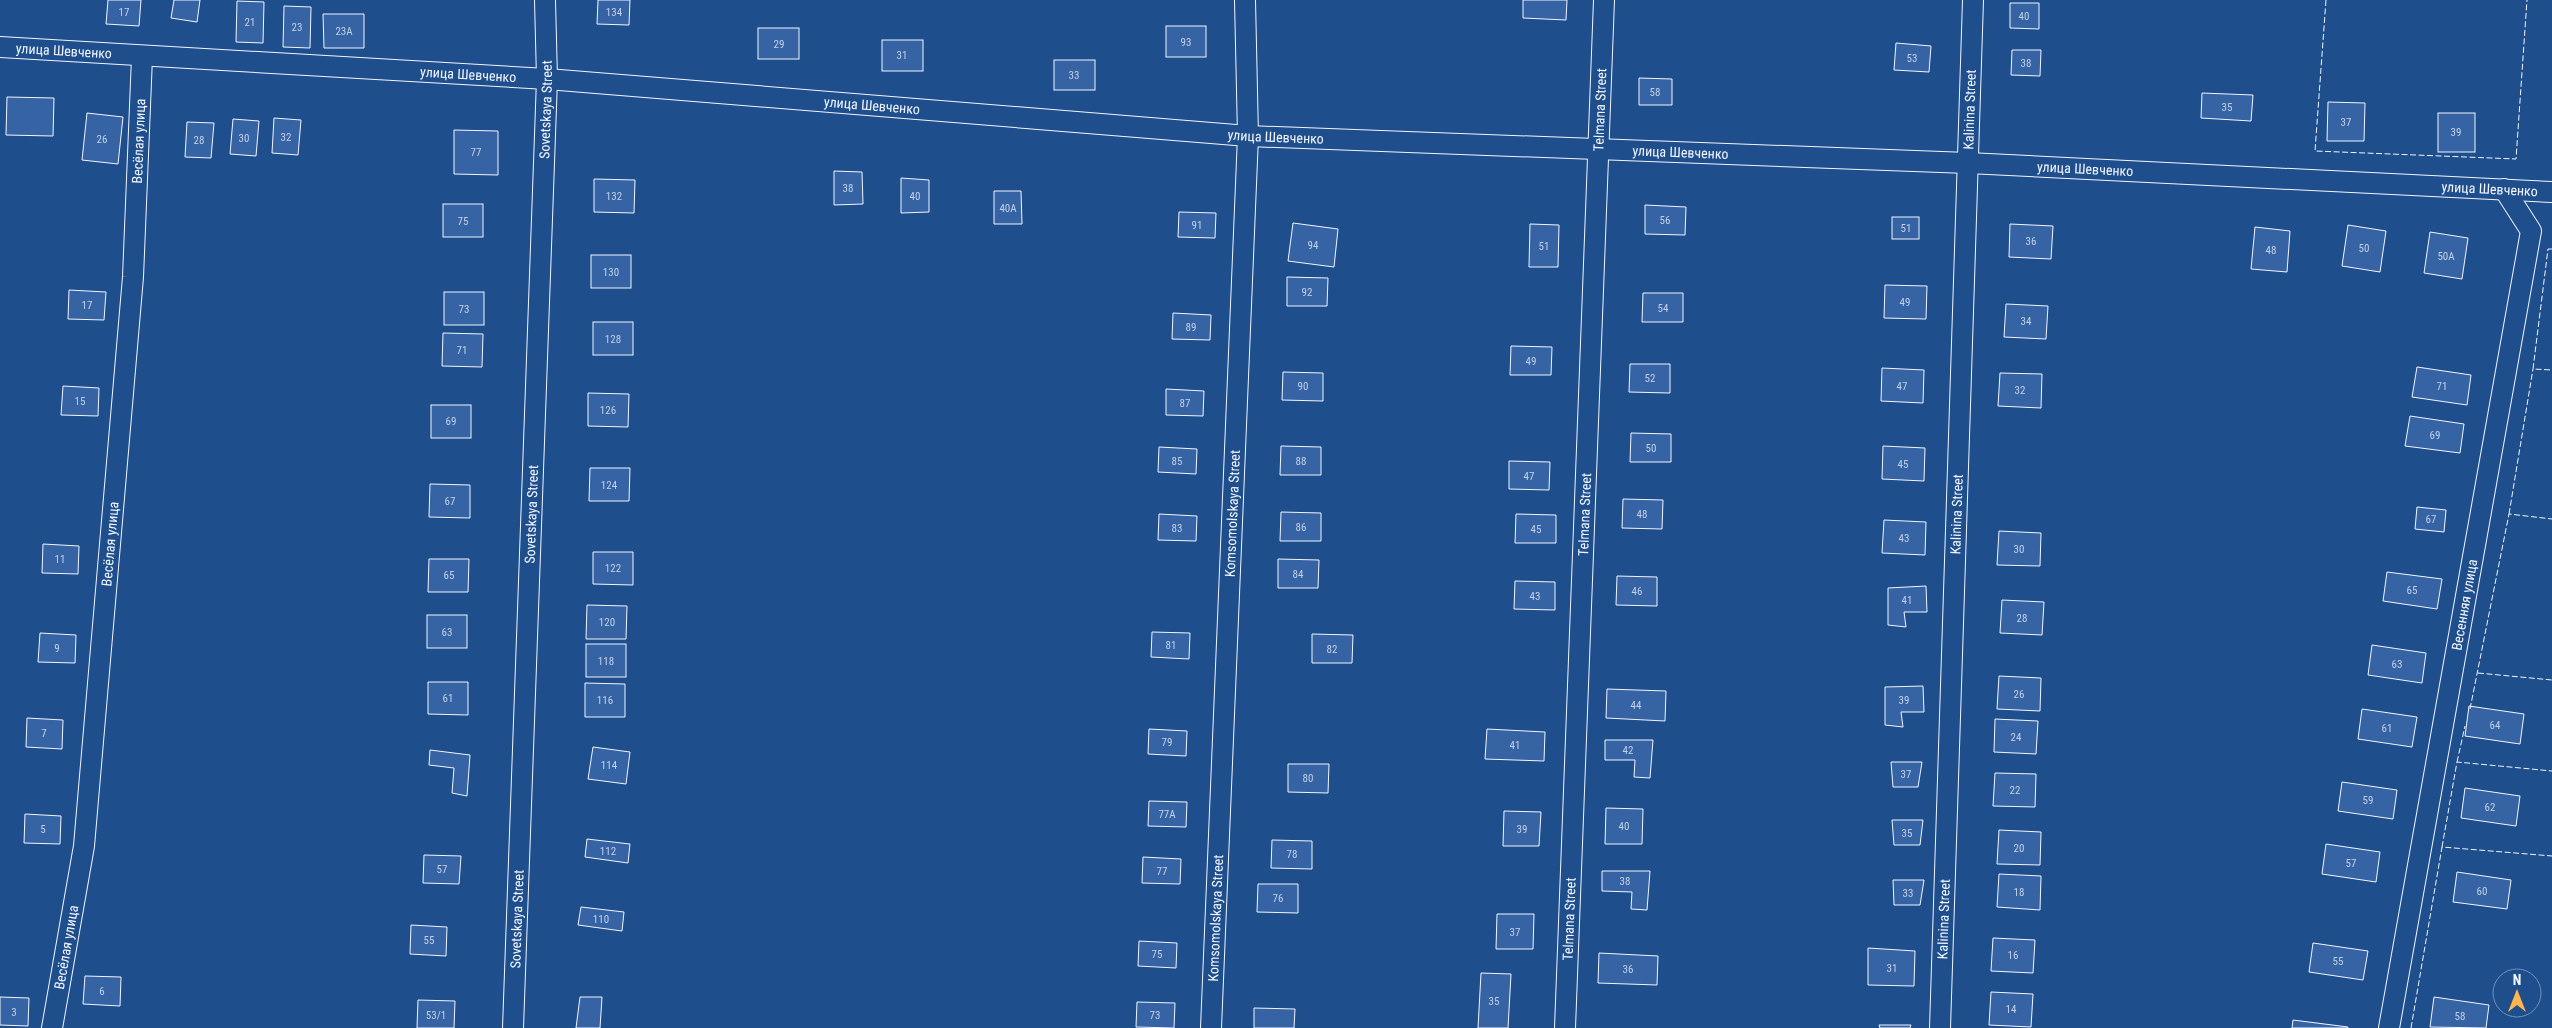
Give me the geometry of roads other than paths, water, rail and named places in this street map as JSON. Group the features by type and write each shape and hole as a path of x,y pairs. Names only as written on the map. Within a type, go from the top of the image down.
{"street":[{"name":"Sovetskaya Street","path":"513,1028 547,78 545,0"},
{"name":"Komsomolskaya Street","path":"1211,1028 1248,136 1245,0"},
{"name":"Telmana Street","path":"1565,1028 1604,0"},
{"name":"Kalinina Street","path":"1940,1028 1973,0"},
{"name":"улица Шевченко","path":"0,47 142,57 547,78 1248,136 1968,163 2504,188 2552,192"},
{"name":"Весёлая улица","path":"52,1028 84,846 133,277 142,57"},
{"name":"Весенняя улица","path":"2389,1028 2531,231 2504,188"}]}
